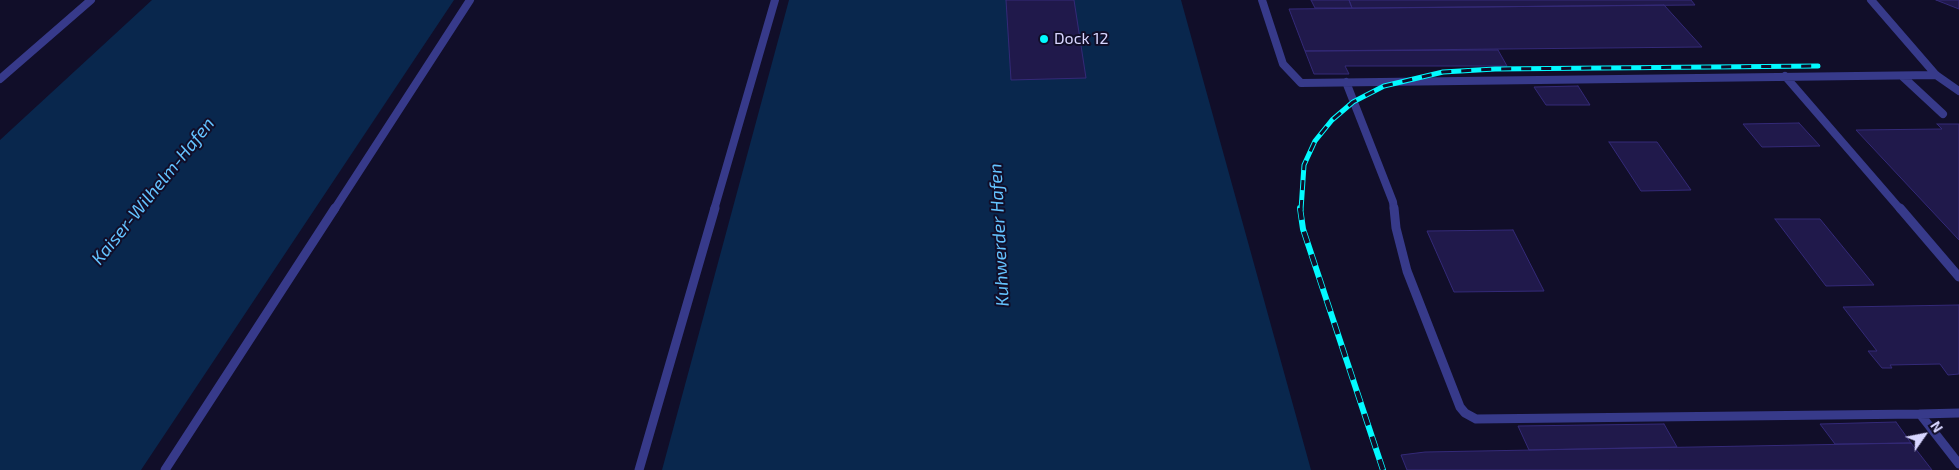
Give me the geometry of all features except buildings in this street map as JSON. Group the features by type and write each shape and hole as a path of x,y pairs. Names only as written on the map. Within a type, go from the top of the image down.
{"lane":[{"path":"0,79 91,0"},
{"path":"165,470 470,0"},
{"path":"639,470 775,0"},
{"path":"1262,0 1283,64 1301,83 1936,75"},
{"path":"1871,0 1936,75 1959,91"},
{"path":"1785,76 1959,277"},
{"path":"1902,76 1943,114"},
{"path":"1346,82 1393,202 1396,228 1407,272 1460,406 1466,413 1476,419 1959,414"},
{"path":"1920,414 1959,464"}],"water":[{"name":"Kaiser-Wilhelm-Hafen","path":"152,0 454,0 141,470 0,470 0,140"},
{"name":"Kuhwerder Hafen","path":"789,0 1181,0 1311,470 662,470"}],"railway":[{"path":"1301,210 1304,165 1315,141 1332,120 1353,102 1384,86 1443,72 1495,69 1818,66"},
{"path":"1300,208 1303,229 1383,470"}],"place":[{"name":"Dock 12","path":"1044,39"}]}
